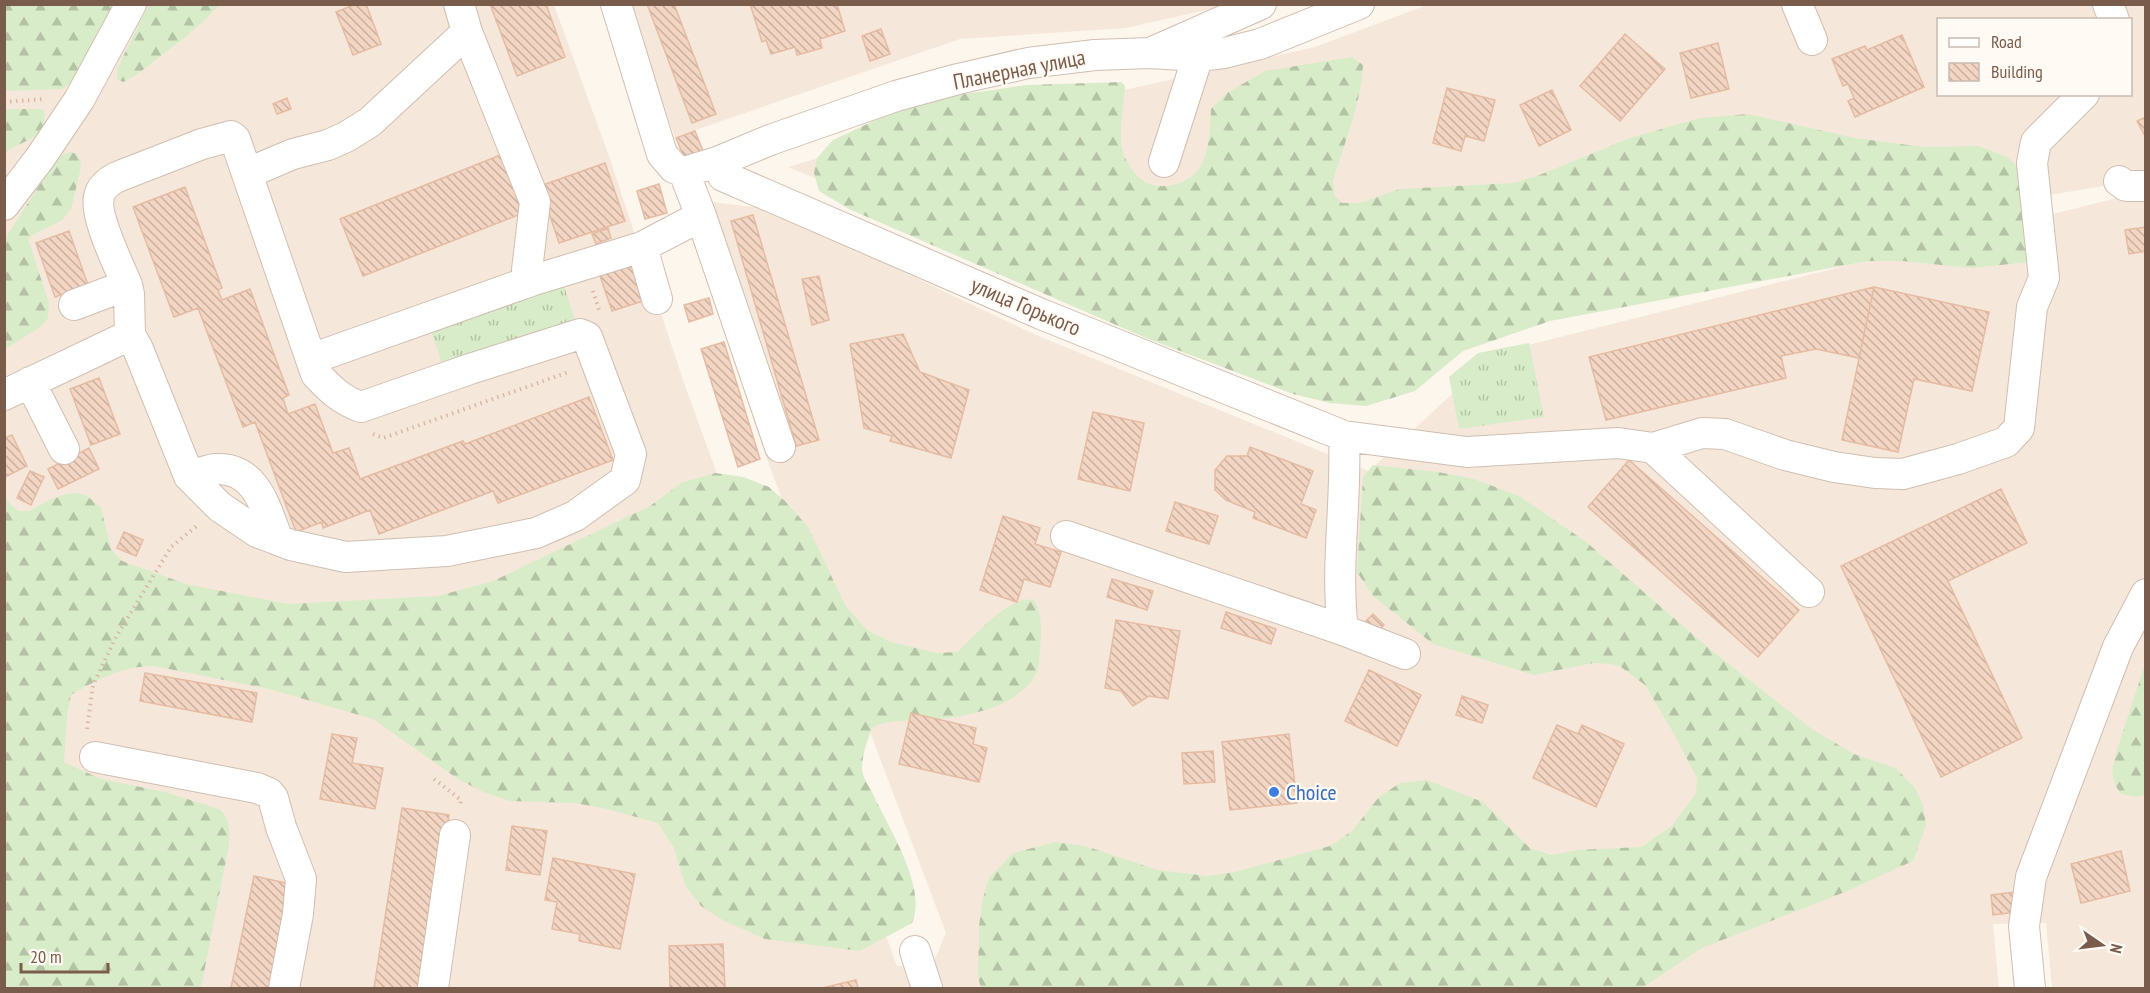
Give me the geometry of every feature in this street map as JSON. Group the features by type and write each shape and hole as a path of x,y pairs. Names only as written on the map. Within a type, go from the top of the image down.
{"street":[{"path":"4,205 16,180 40,158 79,100 131,4"},
{"path":"616,4 662,154 674,168 684,172 780,447"},
{"path":"1150,53 1261,4"},
{"path":"1797,4 1812,40"},
{"name":"Планерная улица","path":"684,172 896,96 958,79 1028,63 1095,55 1150,53 1198,56 1224,53 1260,44 1310,25 1350,6"},
{"path":"248,173 293,154 328,145 370,122 463,18 535,202 527,270 531,281"},
{"path":"1164,162 1198,56"},
{"path":"1653,448 1702,433 1725,435 1785,455 1834,467 1875,473 1903,474 1958,459 2006,442 2019,428 2032,307 2044,278 2032,163 2036,142 2082,96"},
{"path":"225,136 235,139 316,374 330,389 346,402 361,407 580,334 587,337 631,454 625,480 575,516 536,533 447,551 346,557 278,540 257,532 220,507 189,476 130,335 127,285 99,213 98,198 102,189 109,181 225,136"},
{"name":"улица Горького","path":"717,162 723,176 1041,314 1344,436 1467,452 1618,443 1653,448"},
{"path":"311,359 531,281 642,247 701,216"},
{"path":"642,247 657,298"},
{"path":"74,305 127,285"},
{"path":"64,449 17,389 130,335"},
{"path":"1343,630 1340,606 1346,466 1344,436"},
{"path":"1653,448 1809,592"},
{"path":"189,476 215,469 244,476 260,495 278,540"},
{"path":"1066,536 1343,630 1404,654"},
{"path":"2030,988 2025,926 2031,877 2118,647 2145,594"},
{"path":"95,757 257,788 269,793 273,798 281,827 301,879 298,914 284,988"},
{"path":"433,988 455,835"},
{"path":"915,951 927,988"}],"path":[{"path":"95,757 86,742 93,685 116,636 171,547 220,507"}],"shaded area":[{"path":"5,5 554,5 610,159 684,383 897,966 932,966 946,933 765,454 695,200 771,209 1036,335 1369,471 1496,353 2145,191 2145,988 2052,988 2046,923 1993,924 1999,988 5,988"},
{"path":"623,5 1229,5 1126,28 960,39 675,137"},
{"path":"1427,5 2145,5 2145,179 1469,293 1361,402 788,167 1024,98 1124,90 1315,47"}],"green space":[{"path":"149,4 219,5 182,39 133,77 123,82 117,79 117,69"},
{"path":"4,5 120,5 75,81 62,89 5,91"},
{"path":"1352,57 1363,65 1362,80 1356,109 1333,181 1334,195 1342,203 1360,203 1400,189 1513,183 1537,176 1630,138 1700,118 1748,114 1855,138 1923,147 1979,146 2007,157 2039,187 2029,262 1972,268 1902,261 1868,261 1550,321 1463,351 1415,391 1366,406 1330,403 1293,394 1146,338 849,209 819,191 814,173 817,158 833,140 899,109 938,98 1026,85 1121,82 1125,86 1121,139 1124,155 1136,175 1143,181 1154,185 1169,186 1184,181 1196,173 1200,167 1208,146 1211,109 1227,93 1265,71"},
{"path":"5,109 40,109 44,111 44,121 37,134 5,153"},
{"path":"70,152 77,154 81,162 71,209 62,220 28,239 49,303 48,318 40,327 5,349 5,239 49,170 60,156"},
{"path":"562,280 575,320 443,366 429,326"},
{"path":"1529,343 1544,417 1459,429 1449,377 1478,353"},
{"path":"1373,465 1438,472 1474,479 1519,496 1585,541 1706,646 1813,730 1854,754 1896,768 1915,788 1923,805 1926,825 1913,861 1845,892 1702,948 1642,988 981,988 978,977 979,926 989,878 1013,853 1055,842 1085,846 1158,870 1207,876 1235,872 1330,846 1352,831 1379,797 1400,783 1427,780 1483,802 1530,848 1551,855 1578,850 1641,847 1672,826 1696,793 1697,778 1645,685 1621,667 1611,664 1593,663 1534,675 1433,644 1373,596 1357,572 1363,477"},
{"path":"715,473 743,477 769,487 786,502 808,527 845,605 867,630 891,642 937,653 957,652 993,618 1014,603 1034,600 1037,606 1041,625 1039,666 1031,682 1020,693 1006,702 973,713 940,719 891,722 872,728 864,753 862,772 911,876 916,909 912,923 860,951 765,939 724,921 701,906 685,885 674,848 658,823 603,808 574,803 510,801 483,792 458,779 373,719 269,689 154,666 143,666 111,674 71,695 64,762 101,779 165,792 219,809 226,816 229,844 201,988 5,988 4,496 19,511 30,511 66,494 86,495 101,508 111,549 122,561 186,584 288,604 438,596 493,581 650,506 681,483"},
{"path":"2145,664 2145,795 2137,797 2121,794 2115,785 2112,771"}],"building":[{"path":"356,4 366,4 381,44 353,55 336,12"},
{"path":"490,4 546,4 565,57 517,76"},
{"path":"647,4 674,4 716,114 692,123"},
{"path":"750,4 837,4 845,31 820,39 822,48 797,55 795,47 771,54 766,40 762,42"},
{"path":"881,29 890,54 870,61 862,36"},
{"path":"1625,34 1665,69 1620,121 1580,86"},
{"path":"1902,35 1924,87 1855,117 1848,101 1854,98 1848,84 1843,86 1832,59 1865,46 1867,50"},
{"path":"1718,43 1729,89 1691,98 1680,53"},
{"path":"1447,88 1495,100 1484,141 1465,136 1461,151 1433,143"},
{"path":"1552,90 1571,130 1539,146 1520,105"},
{"path":"287,98 291,109 277,114 273,104"},
{"path":"2146,117 2146,138 2137,121"},
{"path":"695,131 704,153 685,160 676,138"},
{"path":"503,154 526,212 363,276 340,219"},
{"path":"605,163 625,221 559,243 540,186"},
{"path":"659,184 667,213 645,219 637,191"},
{"path":"185,187 222,288 218,290 222,300 250,289 289,395 283,398 288,414 315,404 333,453 349,448 360,479 463,441 465,444 589,397 613,460 498,503 493,491 379,534 370,510 323,528 322,522 296,532 255,422 243,427 198,308 174,317 133,207"},
{"path":"753,215 819,440 796,446 731,221"},
{"path":"2146,227 2146,251 2129,254 2125,230"},
{"path":"608,228 611,238 596,244 592,234"},
{"path":"69,231 88,285 55,297 36,243"},
{"path":"630,260 643,301 612,311 598,270"},
{"path":"819,276 829,320 812,325 802,279"},
{"path":"1874,287 1859,358 1816,349 1781,356 1786,378 1606,420 1589,357"},
{"path":"1874,287 1989,312 1972,391 1914,379 1898,452 1842,440"},
{"path":"709,298 713,314 689,322 684,305"},
{"path":"903,334 920,372 969,390 951,458 890,441 892,436 864,428 850,344"},
{"path":"724,342 760,459 738,467 701,349"},
{"path":"99,378 120,434 91,445 70,389"},
{"path":"1093,412 1144,423 1130,491 1078,479"},
{"path":"12,435 27,466 5,477 4,438"},
{"path":"1250,447 1313,471 1301,504 1316,510 1306,538 1253,518 1255,512 1226,500 1215,490 1215,470 1227,456 1247,456"},
{"path":"89,448 99,469 58,489 48,469"},
{"path":"1629,460 1799,610 1758,657 1588,507"},
{"path":"30,471 44,477 31,505 17,498"},
{"path":"2001,489 2027,543 1948,581 2022,738 1941,777 1841,566"},
{"path":"1175,502 1218,516 1209,544 1166,531"},
{"path":"1003,516 1040,528 1035,544 1061,552 1050,587 1024,579 1017,602 980,590"},
{"path":"124,532 143,540 136,556 117,548"},
{"path":"1112,579 1153,591 1147,610 1107,597"},
{"path":"1226,612 1276,629 1271,644 1221,628"},
{"path":"1373,614 1384,625 1375,635 1363,624"},
{"path":"1116,620 1180,631 1168,699 1149,696 1133,706 1121,691 1105,688"},
{"path":"1369,670 1421,695 1397,746 1345,721"},
{"path":"145,673 257,693 252,722 140,701"},
{"path":"1462,696 1488,705 1482,723 1456,715"},
{"path":"911,713 976,728 973,744 987,748 979,782 899,764"},
{"path":"1557,725 1578,734 1582,725 1624,744 1596,807 1533,778"},
{"path":"332,734 357,738 352,763 383,768 375,809 320,799"},
{"path":"1289,734 1297,803 1230,810 1222,742"},
{"path":"1213,751 1215,782 1184,784 1182,753"},
{"path":"402,808 449,815 429,944 422,988 374,988"},
{"path":"512,826 547,831 540,875 506,870"},
{"path":"2121,851 2130,891 2081,903 2071,864"},
{"path":"553,858 635,874 620,949 579,941 580,934 552,929 557,902 545,900"},
{"path":"254,876 291,884 270,988 231,988"},
{"path":"2015,892 2017,912 1993,915 1991,895"},
{"path":"723,944 725,988 670,988 669,946"},
{"path":"856,980 858,988 822,988"}],"place":[{"name":"Choice","path":"1274,792"}]}
